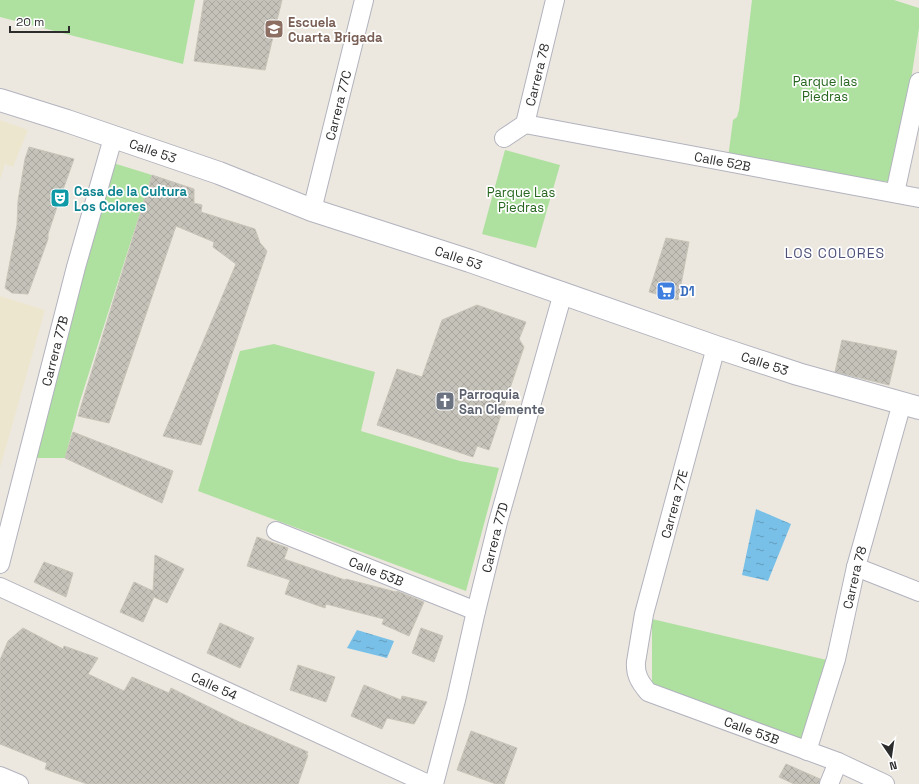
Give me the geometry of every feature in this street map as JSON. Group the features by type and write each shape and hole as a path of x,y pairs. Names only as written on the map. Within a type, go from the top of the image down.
{"street":[{"name":"Carrera 77C","path":"312,210 364,0"},
{"name":"Carrera 78","path":"504,138 525,124 555,0"},
{"path":"895,193 919,82"},
{"name":"Calle 53","path":"0,100 67,121 112,138 219,174 312,210 470,261 716,347 798,374 910,406"},
{"name":"Calle 52B","path":"525,124 919,198"},
{"name":"Carrera 77B","path":"0,564 76,266 112,138"},
{"name":"Carrera 77D","path":"434,784 456,700 498,522 563,293"},
{"name":"Carrera 77E","path":"636,662 644,614 716,347"},
{"name":"Carrera 78","path":"807,751 836,659 856,567 910,406"},
{"name":"Calle 53B","path":"276,531 476,611"},
{"path":"856,567 919,592"},
{"name":"Calle 54","path":"0,587 428,784"},
{"name":"Calle 53B","path":"636,662 637,675 648,692 838,762 885,784"},
{"path":"829,784 838,762"},
{"path":"0,776 19,784"}],"shaded area":[{"path":"0,120 28,130 13,167 5,164 0,180"},
{"path":"0,296 45,310 0,468"}],"green space":[{"path":"0,0 195,0 183,64 0,17"},
{"name":"Parque las Piedras","path":"752,0 894,0 919,8 919,28 895,183 728,158 733,120 737,117 739,110"},
{"name":"Parque Las Piedras","path":"505,150 560,165 536,248 482,234"},
{"path":"113,163 152,175 80,401 65,458 35,458"},
{"path":"274,344 375,372 361,431 460,461 499,468 466,591 198,491 240,351"},
{"path":"652,619 831,661 806,748 652,685"}],"water":[{"path":"756,509 791,524 768,581 742,575"},
{"path":"357,630 394,641 387,658 347,648"}],"building":[{"path":"204,0 282,0 265,70 194,61"},
{"name":"Casa de la Cultura Los Colores","path":"29,147 74,159 28,294 12,293 5,288 17,225 18,201 25,159"},
{"path":"152,175 194,189 194,203 202,205 201,212 255,229 260,243 267,251 201,445 163,436 236,264 213,247 214,242 176,226 109,423 78,416"},
{"path":"666,238 689,242 678,300 649,292"},
{"name":"Parroquia San Clemente","path":"477,305 526,322 519,339 524,347 489,450 477,446 473,457 377,425 397,369 422,377 442,320"},
{"path":"842,340 897,351 889,385 835,372"},
{"path":"73,432 173,471 162,503 65,458"},
{"path":"257,537 288,548 284,559 345,580 397,591 424,602 409,636 382,624 384,619 326,604 325,608 285,594 290,580 247,566"},
{"path":"155,555 184,569 167,603 154,597 143,622 120,612 134,582 153,591"},
{"path":"44,562 73,573 66,597 34,582"},
{"path":"220,623 254,638 240,668 207,653"},
{"path":"23,628 63,649 64,646 98,658 88,674 124,691 132,677 169,693 171,688 237,721 308,752 298,784 87,784 45,769 47,763 0,744 0,660 8,641"},
{"path":"421,628 443,636 434,662 412,653"},
{"path":"298,665 335,677 326,702 290,690"},
{"path":"364,685 401,700 402,696 427,702 414,724 387,718 382,729 351,716"},
{"path":"471,731 517,748 504,784 496,784 457,770"},
{"path":"786,764 820,779 819,784 794,784 779,777"}],"place":[{"name":"Escuela Cuarta Brigada","path":"274,29"},
{"name":"Casa de la Cultura Los Colores","path":"60,198"},
{"name":"D1","path":"666,291"},
{"name":"Parroquia San Clemente","path":"445,401"}],"district":[{"name":"LOS COLORES","path":"835,253"}]}
